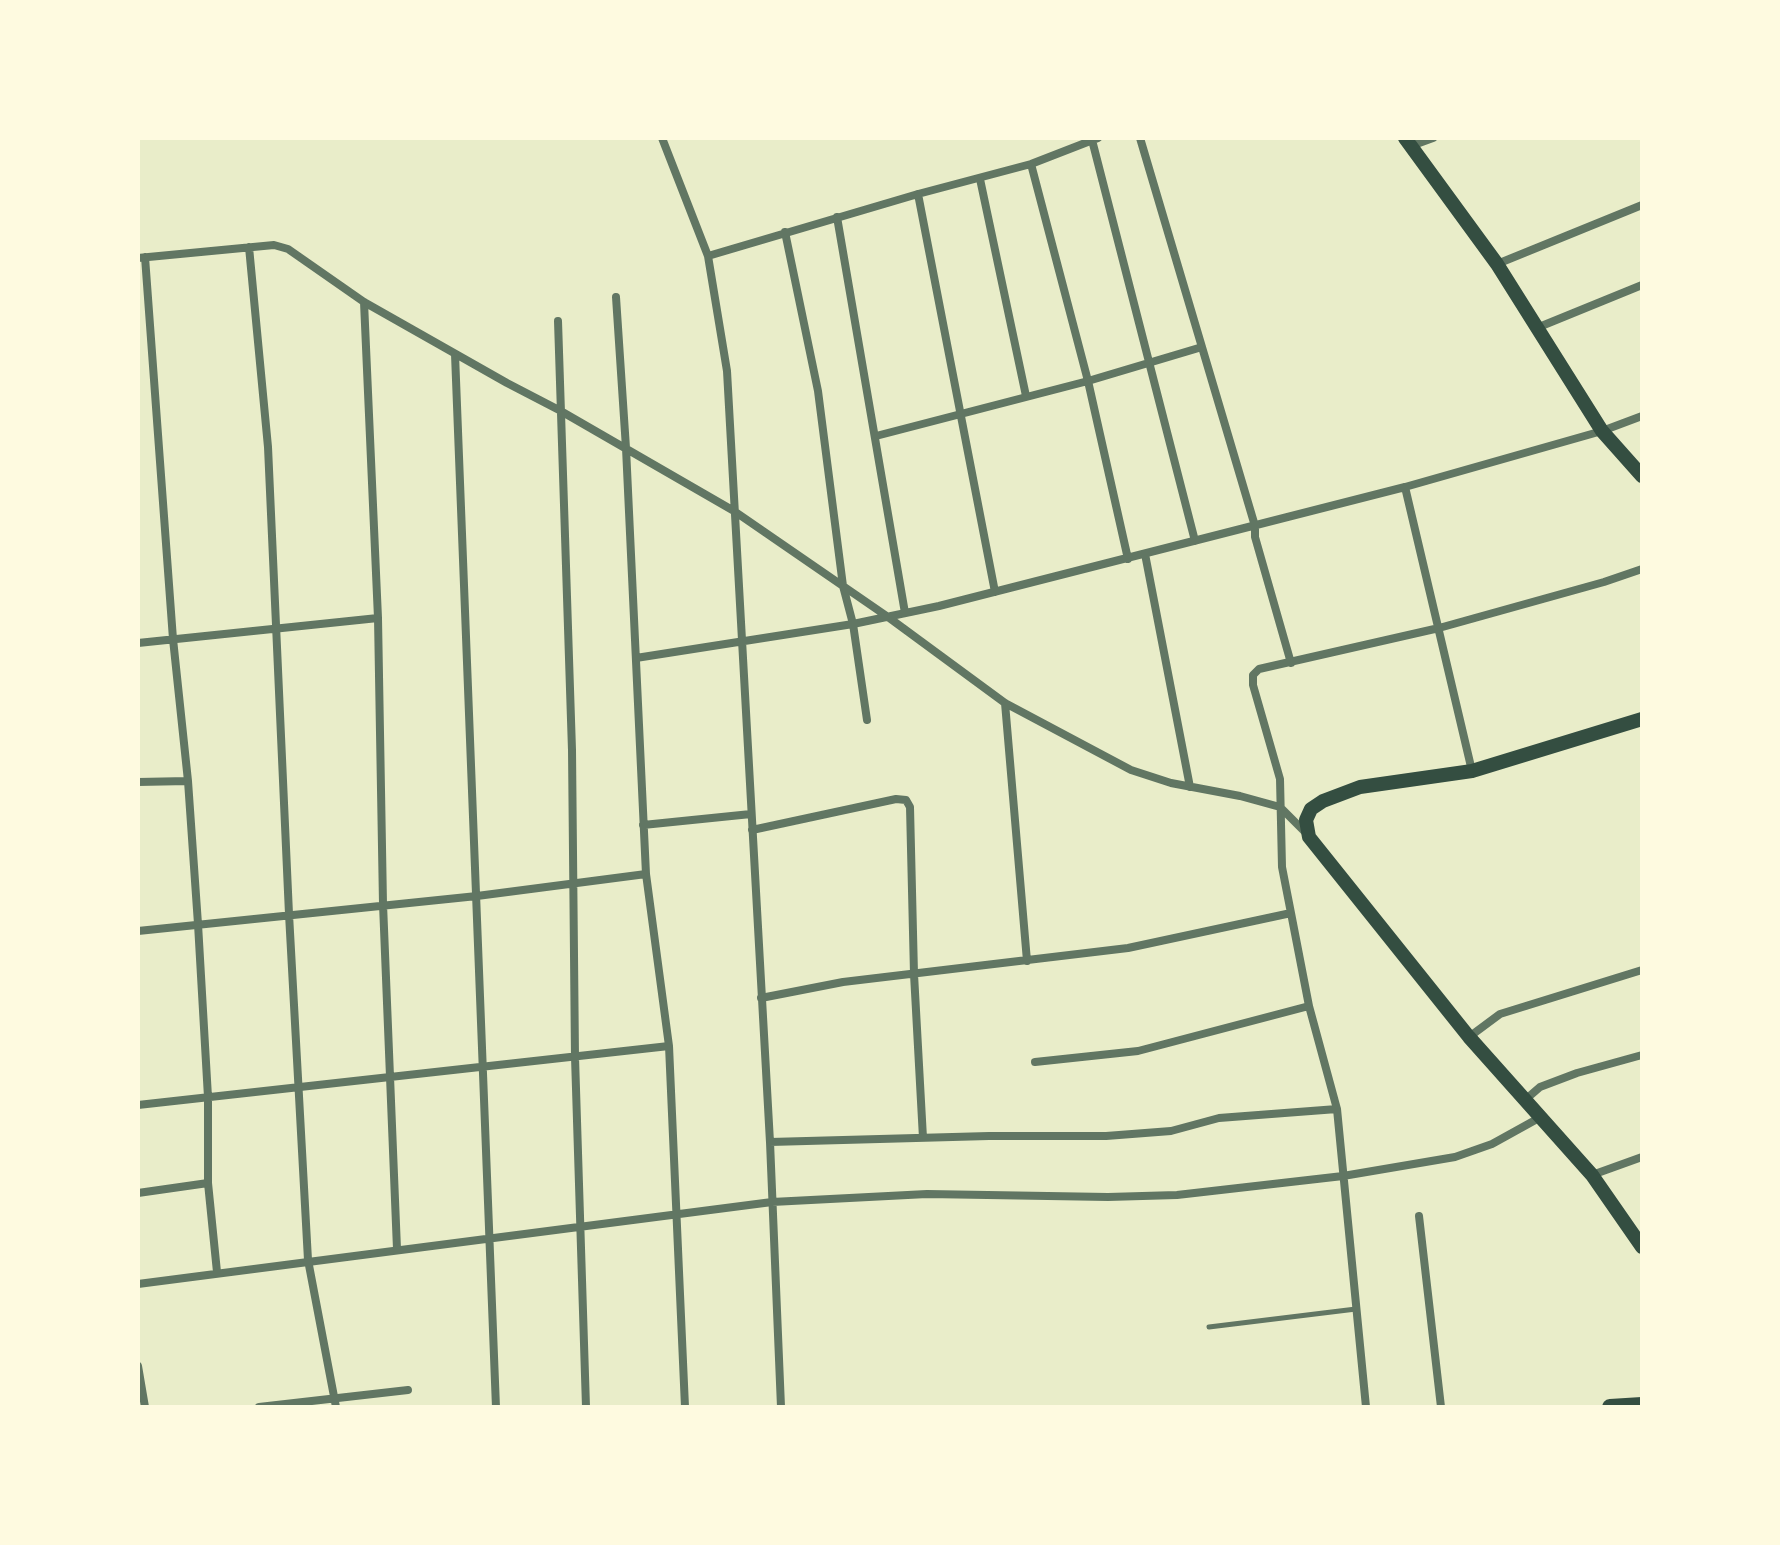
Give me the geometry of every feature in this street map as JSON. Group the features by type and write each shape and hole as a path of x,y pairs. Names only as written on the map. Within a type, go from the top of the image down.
{"main road":[{"path":"1408,142 1497,264 1602,431 1642,476"},
{"path":"1642,719 1472,771 1360,787 1335,795 1311,809 1306,820 1309,837 1469,1037 1592,1175 1642,1247"},
{"path":"1610,1407 1639,1406"}],"street":[{"path":"662,138 708,256 727,371 770,1142 781,1407"},
{"path":"1140,138 1255,526 1255,537 1291,663"},
{"path":"1408,142 1433,138"},
{"path":"708,256 1031,164 1095,139 1195,541"},
{"path":"1031,164 1088,381 1128,559"},
{"path":"980,179 1026,396"},
{"path":"918,194 995,592"},
{"path":"1497,264 1642,205"},
{"path":"837,217 905,613"},
{"path":"785,232 818,391 843,586 853,624 867,720"},
{"path":"217,1272 208,1183 208,1097 188,781 173,639 142,258 274,245 288,249 364,302 734,511 888,617 1005,703 1131,770 1280,807 1309,837"},
{"path":"249,247 268,447 308,1260 335,1402"},
{"path":"1539,327 1642,285"},
{"path":"616,297 646,874 669,1046 685,1407"},
{"path":"364,302 378,618 388,1076 397,1249"},
{"path":"558,321 572,750 575,1057 586,1407"},
{"path":"876,436 1088,381 1202,347"},
{"path":"455,354 496,1407"},
{"path":"636,658 853,624 995,592 1405,487 1602,431 1642,416"},
{"path":"1405,487 1472,771"},
{"path":"1145,554 1190,787"},
{"path":"1366,1407 1337,1109 1309,1006 1282,867 1280,779 1253,685 1253,675 1259,669 1439,628 1642,569"},
{"path":"138,643 378,618"},
{"path":"1005,703 1027,961"},
{"path":"138,782 188,781"},
{"path":"752,830 896,799 906,800 910,807 914,974 923,1138"},
{"path":"643,825 751,814"},
{"path":"138,931 477,896 646,874"},
{"path":"761,998 843,982 1128,948 1291,913"},
{"path":"1469,1037 1500,1014 1642,970"},
{"path":"1035,1062 1138,1051 1309,1006"},
{"path":"138,1105 669,1046"},
{"path":"1524,1101 1540,1087 1565,1077 1642,1055"},
{"path":"770,1142 1119,1135 1171,1131 1219,1118 1337,1109"},
{"path":"138,1284 772,1202 927,1194 1177,1195 1343,1176 1455,1157 1492,1144 1539,1118"},
{"path":"1592,1175 1642,1157"},
{"path":"138,1193 208,1183"},
{"path":"1419,1216 1441,1407"},
{"path":"138,1366 145,1407"},
{"path":"259,1407 335,1402 408,1390"}],"lane":[{"path":"1209,1327 1356,1309"}]}
